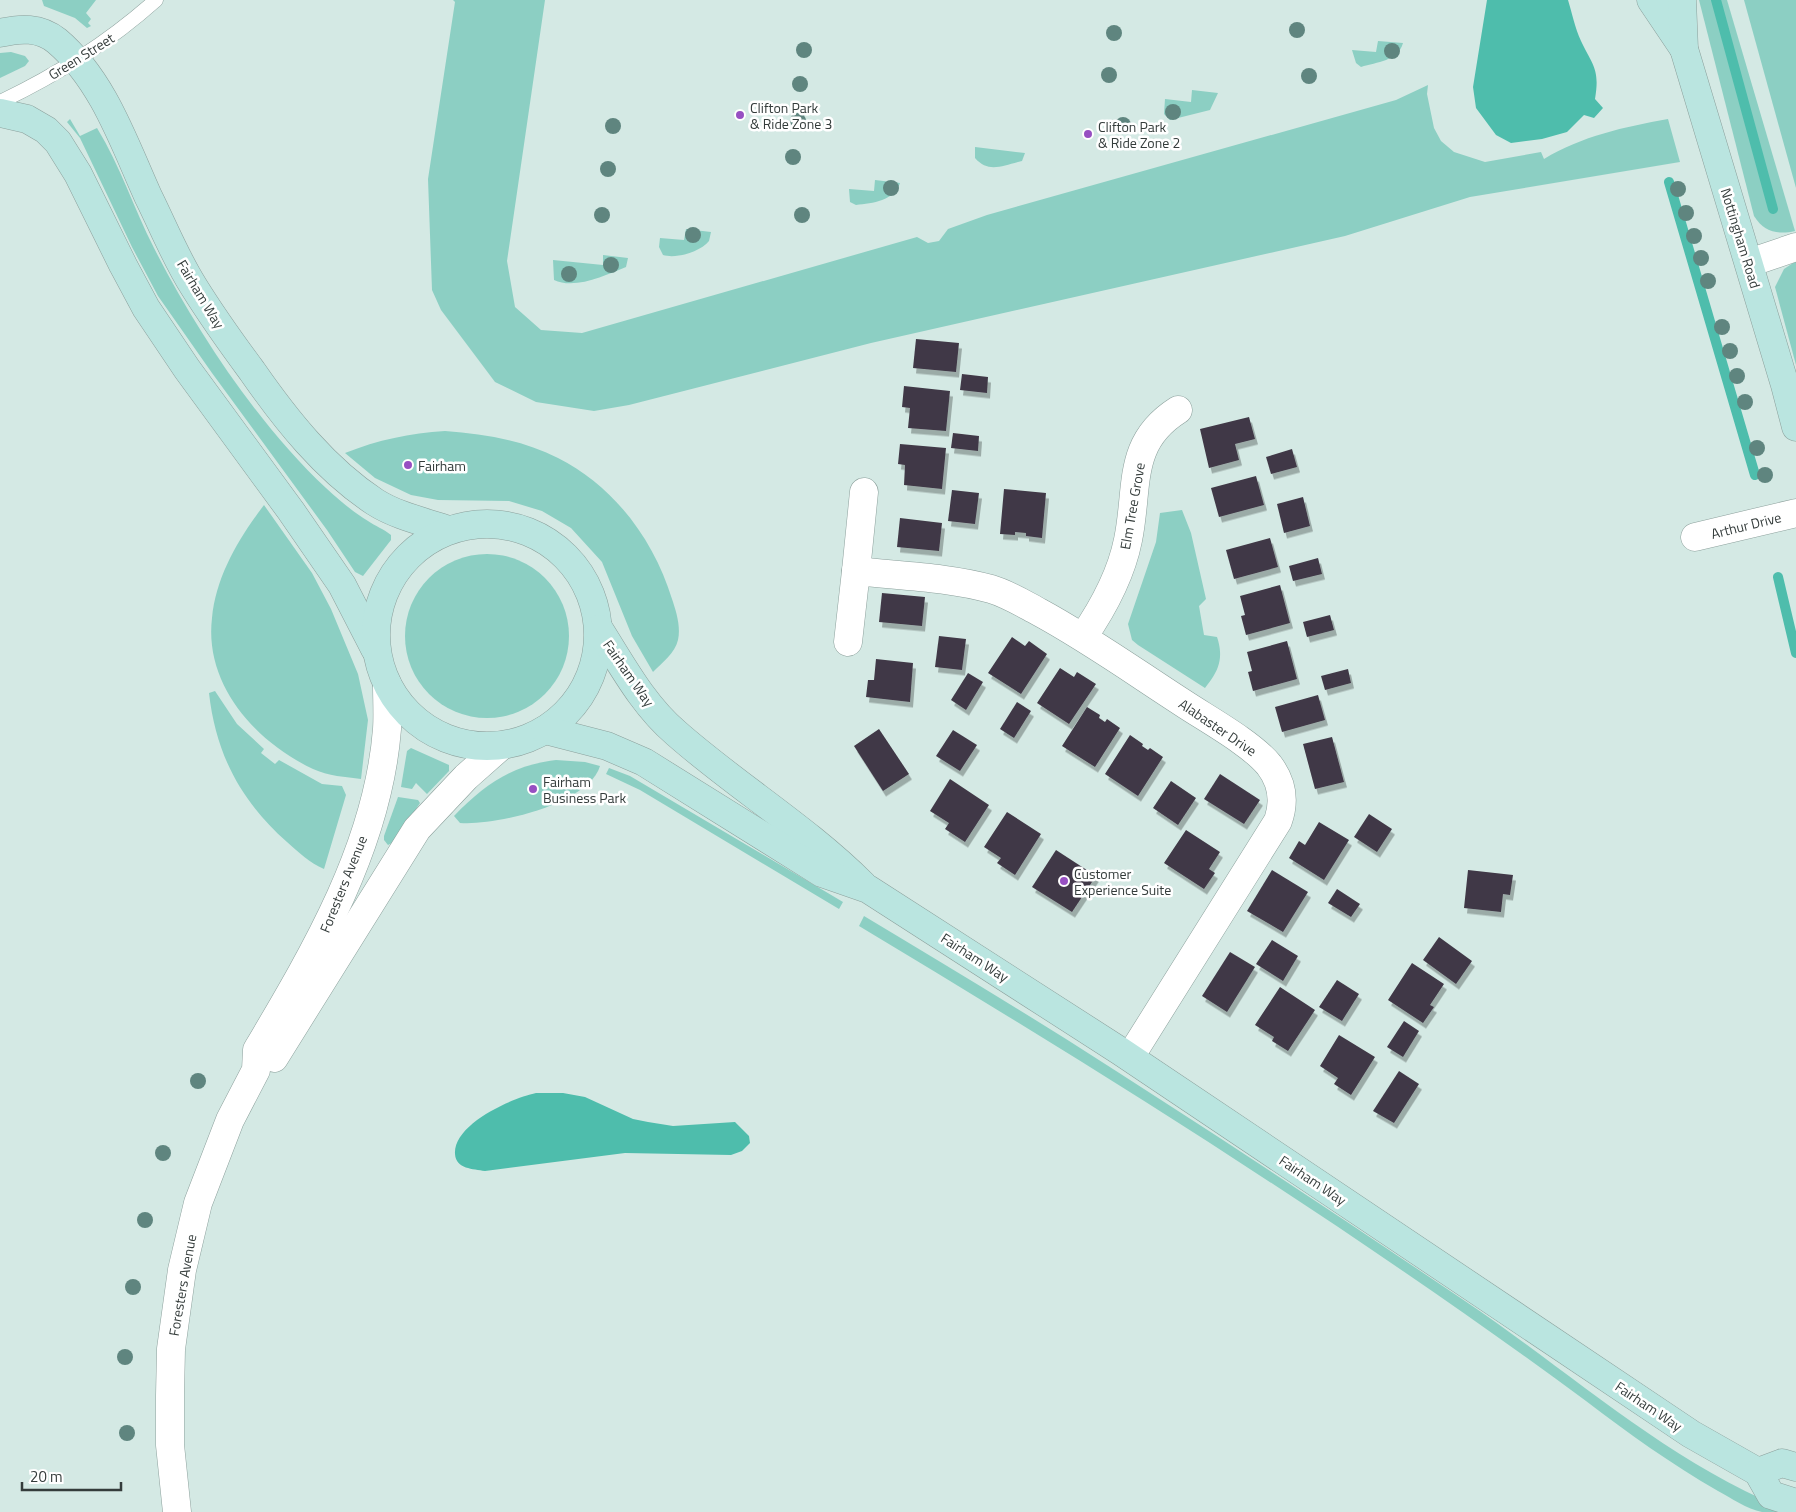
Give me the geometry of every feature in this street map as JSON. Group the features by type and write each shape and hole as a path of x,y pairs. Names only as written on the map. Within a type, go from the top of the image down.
{"street":[{"name":"Nottingham Road","path":"1651,0 1684,49"},
{"name":"Nottingham Road","path":"1682,0 1684,49 1749,263 1796,427"},
{"name":"Fairham Way","path":"0,33 22,29 44,33 56,41 76,61 107,108 193,286 270,398 307,442 343,478 377,503 413,519 449,530"},
{"path":"0,113 27,119 46,130 58,142 78,174 146,308 187,369 291,511 342,585 377,653 387,684 402,707 416,720 446,739 473,746 501,746 524,740 545,730 564,716 580,697 591,676 598,653 599,629 596,608 589,588 565,554 531,532 511,526 490,523 449,530 430,540 412,553 397,569 386,588 377,624 377,653"},
{"path":"1749,263 1796,247"},
{"name":"Elm Tree Grove","path":"1083,637 1100,613 1117,575 1128,540 1142,447 1154,430 1178,410"},
{"path":"848,642 864,492"},
{"name":"Arthur Drive","path":"1695,537 1796,513"},
{"name":"Alabaster Drive","path":"856,571 952,581 992,590 1024,604 1083,637 1257,754 1270,766 1282,789 1281,811 1272,831 1130,1057"},
{"name":"Fairham Way","path":"599,629 640,693 675,732 836,858 868,889 1130,1057 1692,1434 1758,1472"},
{"name":"Foresters Avenue","path":"177,1512 170,1445 171,1348 182,1270 198,1203 213,1160 256,1070 257,1050 318,944 340,896 360,845 377,789 387,729 387,684"},
{"name":"Fairham Way","path":"545,730 607,746 644,762 822,873 868,889"},
{"name":"Foresters Avenue","path":"256,1070 273,1060 417,829 466,777 501,746"},
{"path":"1796,1467 1782,1463 1758,1472 1771,1495 1796,1503"}],"lane":[{"name":"Green Street","path":"0,102 76,61 114,36 156,0"}],"shaded area":[{"path":"42,0 96,0 86,13 91,19 88,23 91,26 87,28 75,18 44,6"},
{"path":"453,0 545,0 507,261 515,307 541,330 582,333 917,237 928,243 939,241 948,229 987,215 1396,100 1428,85 1427,94 1434,128 1441,141 1454,152 1485,162 1541,152 1544,159 1588,138 1635,125 1668,119 1680,162 1470,197 1345,236 871,343 629,405 594,411 536,402 495,382 441,310 432,290 428,179 455,2"},
{"path":"1487,0 1568,0 1575,26 1596,74 1595,99 1603,108 1594,118 1584,115 1567,132 1542,139 1511,143 1496,135 1476,108 1473,87"},
{"path":"1699,0 1727,0 1795,231 1783,233 1772,231 1762,226 1754,216"},
{"path":"1744,0 1796,0 1796,188"},
{"path":"1378,41 1403,43 1397,54 1386,60 1361,67 1356,63 1352,50 1376,52"},
{"path":"11,52 25,56 29,61 25,66 0,78 0,53"},
{"path":"1192,90 1218,93 1210,110 1170,120 1164,114 1165,99 1191,102"},
{"path":"70,119 80,136 97,128 113,157 170,279 209,343 253,406 301,463 326,488 357,514 391,535 391,540 363,576 355,572 327,530 158,296 132,247 80,138 67,122"},
{"path":"975,147 1025,153 1022,161 991,167 980,163 975,158"},
{"path":"875,180 900,183 893,194 882,200 856,205 850,202 849,189 874,191"},
{"path":"686,229 711,232 709,241 687,254 663,255 659,247 660,238 684,240"},
{"path":"603,255 628,258 626,267 581,282 562,283 554,280 553,260 603,265"},
{"path":"1796,261 1796,365 1775,287 1784,269"},
{"path":"445,431 503,439 544,452 578,470 614,499 643,536 664,577 675,608 678,640 668,658 653,672 632,636 602,562 571,528 542,511 509,501 438,500 411,495 375,478 345,453 394,438 419,433"},
{"path":"264,505 312,573 331,609 358,674 368,720 361,779 337,776 313,769 292,758 272,743 254,727 238,708 225,688 216,666 212,643 212,618 218,587 230,558"},
{"path":"1182,510 1191,533 1206,599 1199,606 1204,635 1217,637 1220,651 1217,670 1205,688 1138,645 1132,640 1128,624 1156,542 1160,513"},
{"path":"495,554 511,557 526,563 551,584 560,597 566,612 569,636 568,652 560,675 539,700 526,709 511,715 479,718 463,715 441,705 418,682 406,652 405,628 408,612 418,590 441,567 471,555"},
{"path":"215,691 237,724 264,749 261,753 275,764 279,760 322,784 342,786 346,795 324,869 309,860 287,842 256,810 244,793 225,757 212,716 209,693"},
{"path":"411,748 449,765 449,771 427,794 416,783 412,789 401,787 407,751"},
{"path":"556,760 585,762 600,766 592,779 578,791 560,802 539,810 495,821 476,823 460,823 454,816 476,795 500,778 526,766"},
{"path":"609,768 630,776 843,902 839,909 640,790 606,774"},
{"path":"398,797 418,800 420,803 394,842 388,845 384,840 384,836"},
{"path":"864,916 1066,1039 1316,1201 1504,1328 1656,1439 1737,1487 1780,1507 1779,1512 1762,1512 1739,1503 1683,1470 1498,1337 1319,1214 1137,1096 859,926"},
{"path":"536,1093 563,1093 585,1097 633,1119 673,1126 735,1122 749,1136 750,1143 742,1151 731,1155 625,1153 485,1171 470,1169 458,1163 455,1154 457,1143 463,1133 473,1123 513,1100"}],"building":[{"path":"916,339 959,343 956,372 913,368"},
{"path":"962,374 988,377 987,393 960,390"},
{"path":"904,386 950,391 946,431 908,428 910,408 902,407"},
{"path":"1249,417 1255,439 1235,444 1239,460 1209,468 1200,429"},
{"path":"953,433 979,436 978,451 951,448"},
{"path":"900,444 946,448 942,489 904,485 905,465 898,464"},
{"path":"1292,449 1297,467 1271,474 1266,457"},
{"path":"1256,476 1264,505 1219,517 1211,488"},
{"path":"1004,489 1046,493 1042,538 1026,536 1026,533 1015,532 1015,535 1000,534"},
{"path":"952,490 979,493 975,524 948,521"},
{"path":"1303,497 1310,526 1284,533 1277,504"},
{"path":"900,518 942,523 939,551 897,547"},
{"path":"1270,538 1278,567 1234,579 1226,550"},
{"path":"1318,558 1322,574 1293,581 1289,566"},
{"path":"1280,585 1290,623 1246,635 1241,616 1245,615 1240,596"},
{"path":"882,593 925,597 922,626 879,622"},
{"path":"1330,615 1334,630 1307,637 1303,622"},
{"path":"939,636 966,639 962,670 935,667"},
{"path":"1012,637 1025,646 1029,641 1047,654 1021,694 988,673"},
{"path":"1287,641 1297,679 1253,691 1248,672 1252,671 1247,652"},
{"path":"876,659 913,663 910,702 866,697 868,680 874,680"},
{"path":"1060,668 1074,677 1077,672 1096,684 1069,724 1037,703"},
{"path":"1348,669 1351,683 1325,690 1321,676"},
{"path":"968,673 983,682 966,710 951,700"},
{"path":"1318,695 1325,720 1282,732 1275,707"},
{"path":"1017,702 1031,711 1014,738 1000,729"},
{"path":"1087,707 1100,715 1099,718 1105,722 1107,719 1120,728 1095,767 1062,746"},
{"path":"879,729 909,774 883,791 854,746"},
{"path":"953,730 977,745 960,771 936,756"},
{"path":"1130,735 1148,750 1150,748 1163,757 1138,796 1105,774"},
{"path":"1332,737 1344,782 1315,789 1303,744"},
{"path":"1220,774 1260,800 1244,824 1204,799"},
{"path":"950,779 989,805 965,842 945,829 949,823 930,811"},
{"path":"1171,781 1196,798 1178,825 1153,808"},
{"path":"1007,812 1041,834 1015,875 997,863 1001,858 984,847"},
{"path":"1369,814 1392,829 1377,852 1354,837"},
{"path":"1319,822 1349,840 1324,880 1289,858 1299,841 1305,845"},
{"path":"1186,830 1220,852 1209,869 1215,873 1204,889 1164,863"},
{"name":"Customer Experience Suite","path":"1056,850 1096,876 1072,912 1032,887"},
{"path":"1272,870 1308,892 1283,932 1247,911"},
{"path":"1468,870 1513,875 1510,895 1503,894 1501,912 1464,908"},
{"path":"1337,889 1360,904 1351,917 1328,903"},
{"path":"1439,937 1472,961 1456,984 1423,960"},
{"path":"1272,940 1298,956 1283,981 1256,964"},
{"path":"1230,952 1255,967 1227,1012 1202,996"},
{"path":"1412,963 1444,984 1430,1005 1434,1007 1423,1023 1388,1000"},
{"path":"1337,980 1359,994 1342,1021 1319,1007"},
{"path":"1280,987 1315,1010 1288,1051 1272,1041 1274,1037 1255,1025"},
{"path":"1404,1021 1419,1031 1403,1057 1387,1047"},
{"path":"1339,1035 1375,1057 1351,1095 1334,1084 1338,1078 1320,1066"},
{"path":"1399,1071 1419,1084 1394,1123 1373,1111"}],"waterway":[{"path":"1716,0 1773,209"},
{"path":"1669,182 1755,475"},
{"path":"1778,577 1796,653"}],"place":[{"name":"Clifton Park & Ride Zone 3","path":"740,115"},
{"name":"Clifton Park & Ride Zone 2","path":"1088,134"},
{"name":"Fairham","path":"408,465"},
{"name":"Fairham Business Park","path":"533,789"},
{"name":"Customer Experience Suite","path":"1064,881"}]}
